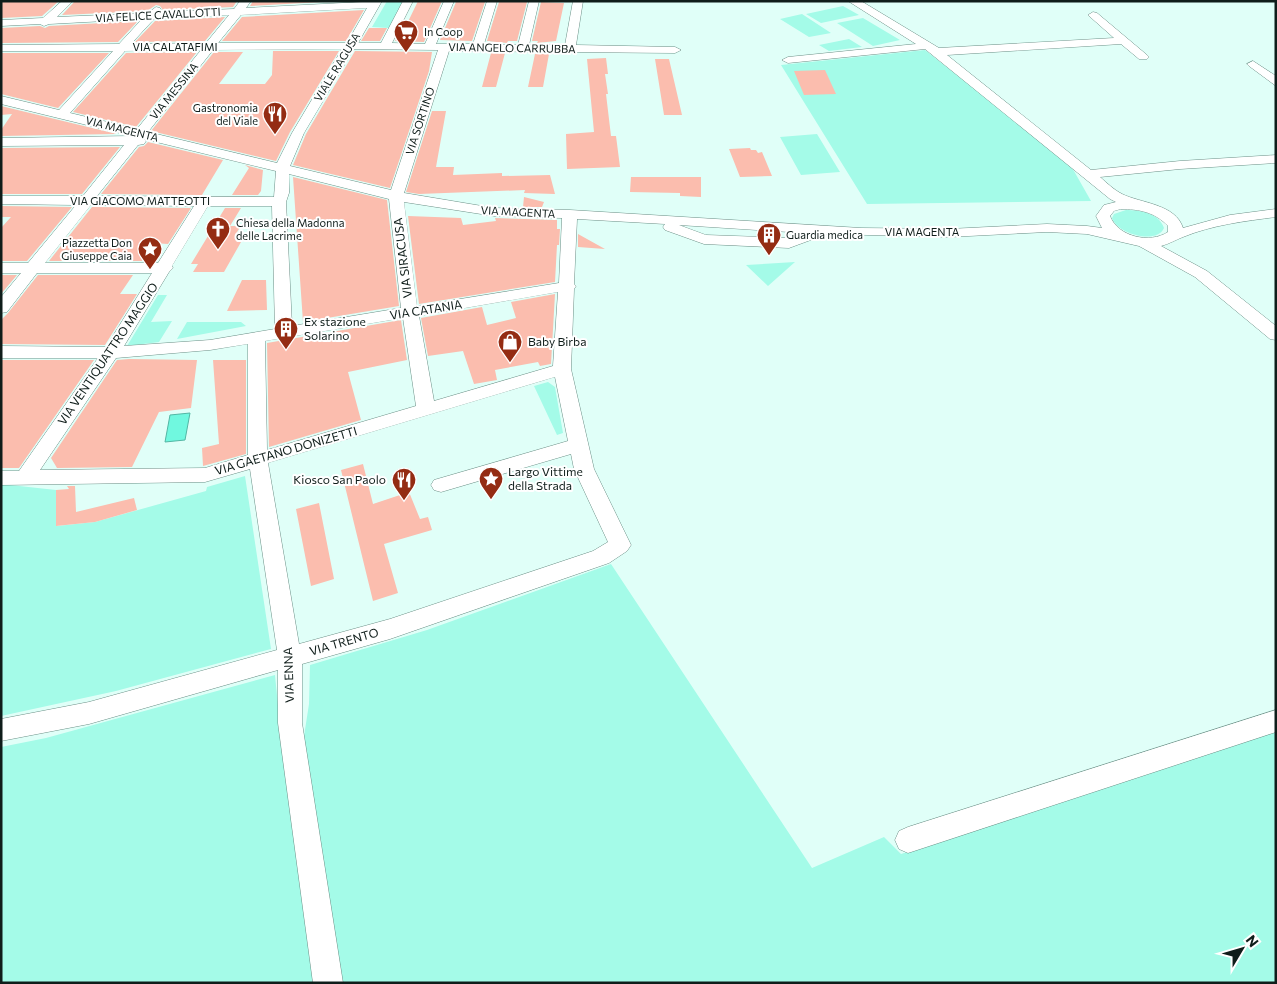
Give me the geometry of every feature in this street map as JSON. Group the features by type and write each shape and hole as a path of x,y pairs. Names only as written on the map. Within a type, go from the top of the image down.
{"street":[{"path":"1,62 68,1"},
{"path":"62,114 164,1"},
{"name":"VIA MESSINA","path":"1,308 246,1"},
{"path":"385,47 408,1"},
{"path":"429,47 449,1"},
{"path":"477,48 492,1"},
{"path":"523,48 534,1"},
{"path":"570,49 578,1"},
{"path":"853,1 937,52 1115,196 1135,205 1152,209 1167,217 1190,221 1230,219 1276,212"},
{"name":"VIA FELICE CAVALLOTTI","path":"1,23 376,3"},
{"name":"VIALE RAGUSA","path":"277,167 284,162 295,145 298,133 376,3"},
{"path":"1094,15 1143,57"},
{"path":"937,52 1124,41"},
{"name":"VIA ANGELO CARRUBBA","path":"349,46 675,50"},
{"name":"VIA CALATAFIMI","path":"1,48 349,46"},
{"path":"788,60 926,46"},
{"name":"VIA SORTINO","path":"396,196 445,47"},
{"path":"1253,64 1276,82"},
{"name":"VIA MAGENTA","path":"1,100 62,114 136,138 174,142 396,196 494,212 570,214 831,230 950,233 1046,228"},
{"path":"1,142 136,138"},
{"path":"1088,174 1180,165 1276,159"},
{"path":"277,167 283,196 278,202 284,333"},
{"path":"1088,174 1095,185 1108,227 1123,237"},
{"name":"VIA SIRACUSA","path":"396,196 410,313 426,410"},
{"name":"VIA GIACOMO MATTEOTTI","path":"1,200 278,202"},
{"name":"VIA VENTIQUATTRO MAGGIO","path":"24,478 111,353 204,201"},
{"path":"1046,228 1077,225 1103,215 1115,206 1135,205"},
{"path":"441,485 579,446 562,369 568,286 570,214"},
{"path":"594,216 642,230 698,222"},
{"path":"1167,217 1175,226 1175,234 1185,256 1201,274 1276,335"},
{"path":"645,219 704,239 790,243 831,230"},
{"path":"1140,242 1166,241 1175,234 1230,219"},
{"path":"1046,228 1087,230 1140,242 1201,274"},
{"path":"1,268 164,268"},
{"name":"VIA CATANIA","path":"1,352 111,353 210,345 568,286"},
{"name":"VIA ENNA","path":"256,338 258,460 290,658 290,722 328,983"},
{"name":"VIA GAETANO DONIZETTI","path":"1,478 205,474 258,460 562,369"},
{"name":"VIA TRENTO","path":"1,730 89,713 290,658 390,629 601,557 620,545 584,469 579,446"},
{"path":"908,840 1276,721"}],"shaded area":[{"path":"387,1 403,1 389,28 372,27"},
{"path":"843,6 859,15 821,23 806,14"},
{"path":"802,14 831,33 809,37 780,19"},
{"path":"863,18 900,40 873,46 837,23"},
{"path":"849,39 862,47 829,51 819,45"},
{"path":"925,50 1070,164 1091,201 867,204 781,65"},
{"path":"817,134 840,172 801,175 780,137"},
{"path":"1126,210 1148,213 1158,219 1164,228 1154,236 1146,237 1129,233 1115,224 1112,218 1114,214"},
{"path":"795,262 768,286 746,265"},
{"path":"158,295 167,295 151,322 172,321 159,342 127,346"},
{"path":"187,322 241,322 246,326 177,339"},
{"path":"548,382 555,387 563,433 557,435 534,386"},
{"path":"190,413 185,440 165,442 170,415"},
{"path":"245,476 271,649 116,691 1,716 1,484 56,490 57,526 95,522 206,491 207,487"},
{"path":"611,564 812,868 884,837 901,854 1276,732 1276,983 341,983 302,749 309,704 310,665 427,630"},
{"path":"275,675 280,726 317,983 1,983 1,747 46,738"}],"building":[{"path":"1,1 59,1 42,16 1,18"},
{"path":"75,1 237,1 233,7 163,10 160,6 156,5 147,11 62,15"},
{"path":"253,1 341,1 250,6"},
{"path":"418,1 442,1 424,42 395,41 402,28 405,28"},
{"path":"456,2 485,2 472,41 440,40"},
{"path":"499,2 527,2 517,41 508,41 507,43 487,41"},
{"path":"541,2 564,3 556,41 537,43 538,41 532,41"},
{"path":"364,10 346,41 222,41 242,17"},
{"path":"225,17 205,41 135,42 155,21"},
{"path":"138,21 118,42 1,43 1,28 40,26 45,28 49,26"},
{"path":"369,28 387,28 380,41 361,41"},
{"path":"273,51 339,51 290,132 276,161 151,131 214,52 243,52 219,84 265,84 272,75"},
{"path":"355,51 432,52 429,71 390,188 293,165 306,134"},
{"path":"197,52 136,127 73,112 126,53"},
{"path":"1,53 109,53 58,108 1,94"},
{"path":"491,53 505,53 496,87 482,87"},
{"path":"535,54 549,54 543,87 528,87"},
{"path":"606,58 608,74 605,74 608,94 606,94 611,136 616,136 620,167 567,169 566,134 594,132 587,59"},
{"path":"655,59 669,59 682,115 664,115"},
{"path":"825,70 836,94 804,95 794,71"},
{"path":"1,106 117,134 1,136 1,130 12,114 1,115"},
{"path":"432,111 446,111 436,167 454,167 453,175 502,173 502,176 550,175 555,194 524,193 525,190 419,194 406,192"},
{"path":"148,142 223,160 202,195 101,194 139,147 144,146"},
{"path":"120,147 82,194 1,194 1,148"},
{"path":"750,148 758,153 762,152 772,176 740,177 729,149"},
{"path":"245,165 263,170 261,191 258,195 232,195 249,168"},
{"path":"293,177 387,200 399,306 303,322"},
{"path":"631,177 701,177 701,197 680,196 680,193 630,192"},
{"path":"524,197 544,202 542,207 523,207"},
{"path":"1,206 72,207 27,261 1,261 1,228 11,217 1,217"},
{"path":"92,207 191,208 168,244 153,243 142,261 49,261"},
{"name":"Chiesa della Madonna delle Lacrime","path":"225,208 241,208 230,226 241,226 235,235 245,235 224,272 193,272 198,264 191,264"},
{"path":"408,216 461,218 463,225 496,221 495,218 557,220 557,229 560,229 555,282 419,304"},
{"path":"578,234 605,249 578,247"},
{"path":"1,275 17,275 1,294"},
{"path":"38,275 133,275 120,294 137,294 105,345 1,344 1,320"},
{"path":"242,280 266,280 267,310 227,311"},
{"path":"555,294 551,364 540,366 538,362 495,370 497,380 474,384 463,351 428,356 421,318 482,307 487,325 516,318 511,302"},
{"path":"401,320 407,360 348,372 361,420 269,447 267,343"},
{"path":"1,360 94,360 19,468 1,468"},
{"path":"117,360 197,360 191,408 159,412 132,467 57,468 51,458"},
{"path":"213,360 246,360 246,454 203,466 202,448 219,444"},
{"path":"363,464 373,504 409,492 420,519 428,517 432,530 384,544 398,593 373,601 341,470"},
{"path":"67,486 75,486 76,512 134,498 137,510 95,522 56,526 56,490 69,489"},
{"path":"319,503 334,579 311,586 296,509"}],"place":[{"name":"In Coop","path":"406,53"},
{"name":"Gastronomia del Viale","path":"275,135"},
{"name":"Chiesa della Madonna delle Lacrime","path":"218,250"},
{"name":"Guardia medica","path":"769,256"},
{"name":"Piazzetta Don Giuseppe Caia","path":"150,270"},
{"name":"Ex stazione Solarino","path":"286,350"},
{"name":"Baby Birba","path":"510,363"},
{"name":"Largo Vittime della Strada","path":"491,500"},
{"name":"Kiosco San Paolo","path":"404,501"}]}
